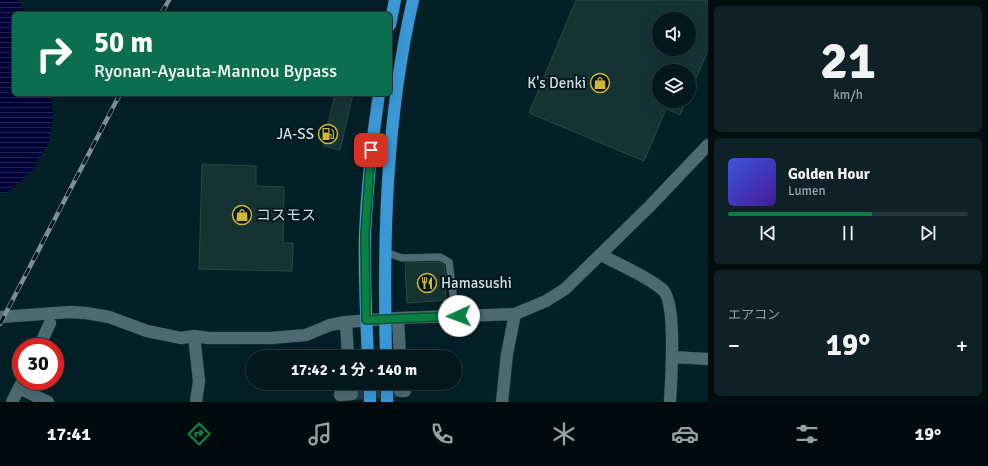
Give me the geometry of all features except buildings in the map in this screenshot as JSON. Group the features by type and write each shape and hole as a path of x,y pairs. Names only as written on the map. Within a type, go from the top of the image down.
{"highway":[{"path":"392,15 395,0"},
{"path":"386,350 386,194 395,102 413,0"},
{"path":"368,350 365,235 371,150 379,96"},
{"path":"370,390 370,402"},
{"path":"386,390 387,402"}],"street":[{"path":"0,317 70,312 86,313 109,317 147,331 181,338 194,336 209,338 271,338 306,335 330,325 366,320 515,314 546,301 566,289 708,145"},
{"path":"601,255 651,282 664,291 669,301 673,357 670,402"},
{"path":"502,402 507,354 515,314"},
{"path":"398,318 400,350"},
{"path":"346,322 348,350"},
{"path":"43,338 50,323"},
{"path":"194,336 199,381 196,402"},
{"path":"673,357 708,359"},
{"path":"12,402 18,390"},
{"path":"28,390 48,402"}],"lane":[{"path":"385,252 402,258 440,257 449,262 454,302 459,316"}],"shaded area":[{"path":"0,0 18,0 25,12 12,12 12,96 50,96 53,115 49,142 31,172 5,194 0,192"}],"tunnel":[{"path":"352,394 397,391"}],"railway":[{"path":"162,12 169,0"},
{"path":"0,324 119,96"}],"place":[{"name":"K's Denki","path":"600,83"},
{"name":"JA-SS","path":"328,134"},
{"name":"コスモス","path":"242,215"},
{"name":"Hamasushi","path":"427,283"}],"route":[{"path":"371,150 365,235 366,320 459,316"}]}
